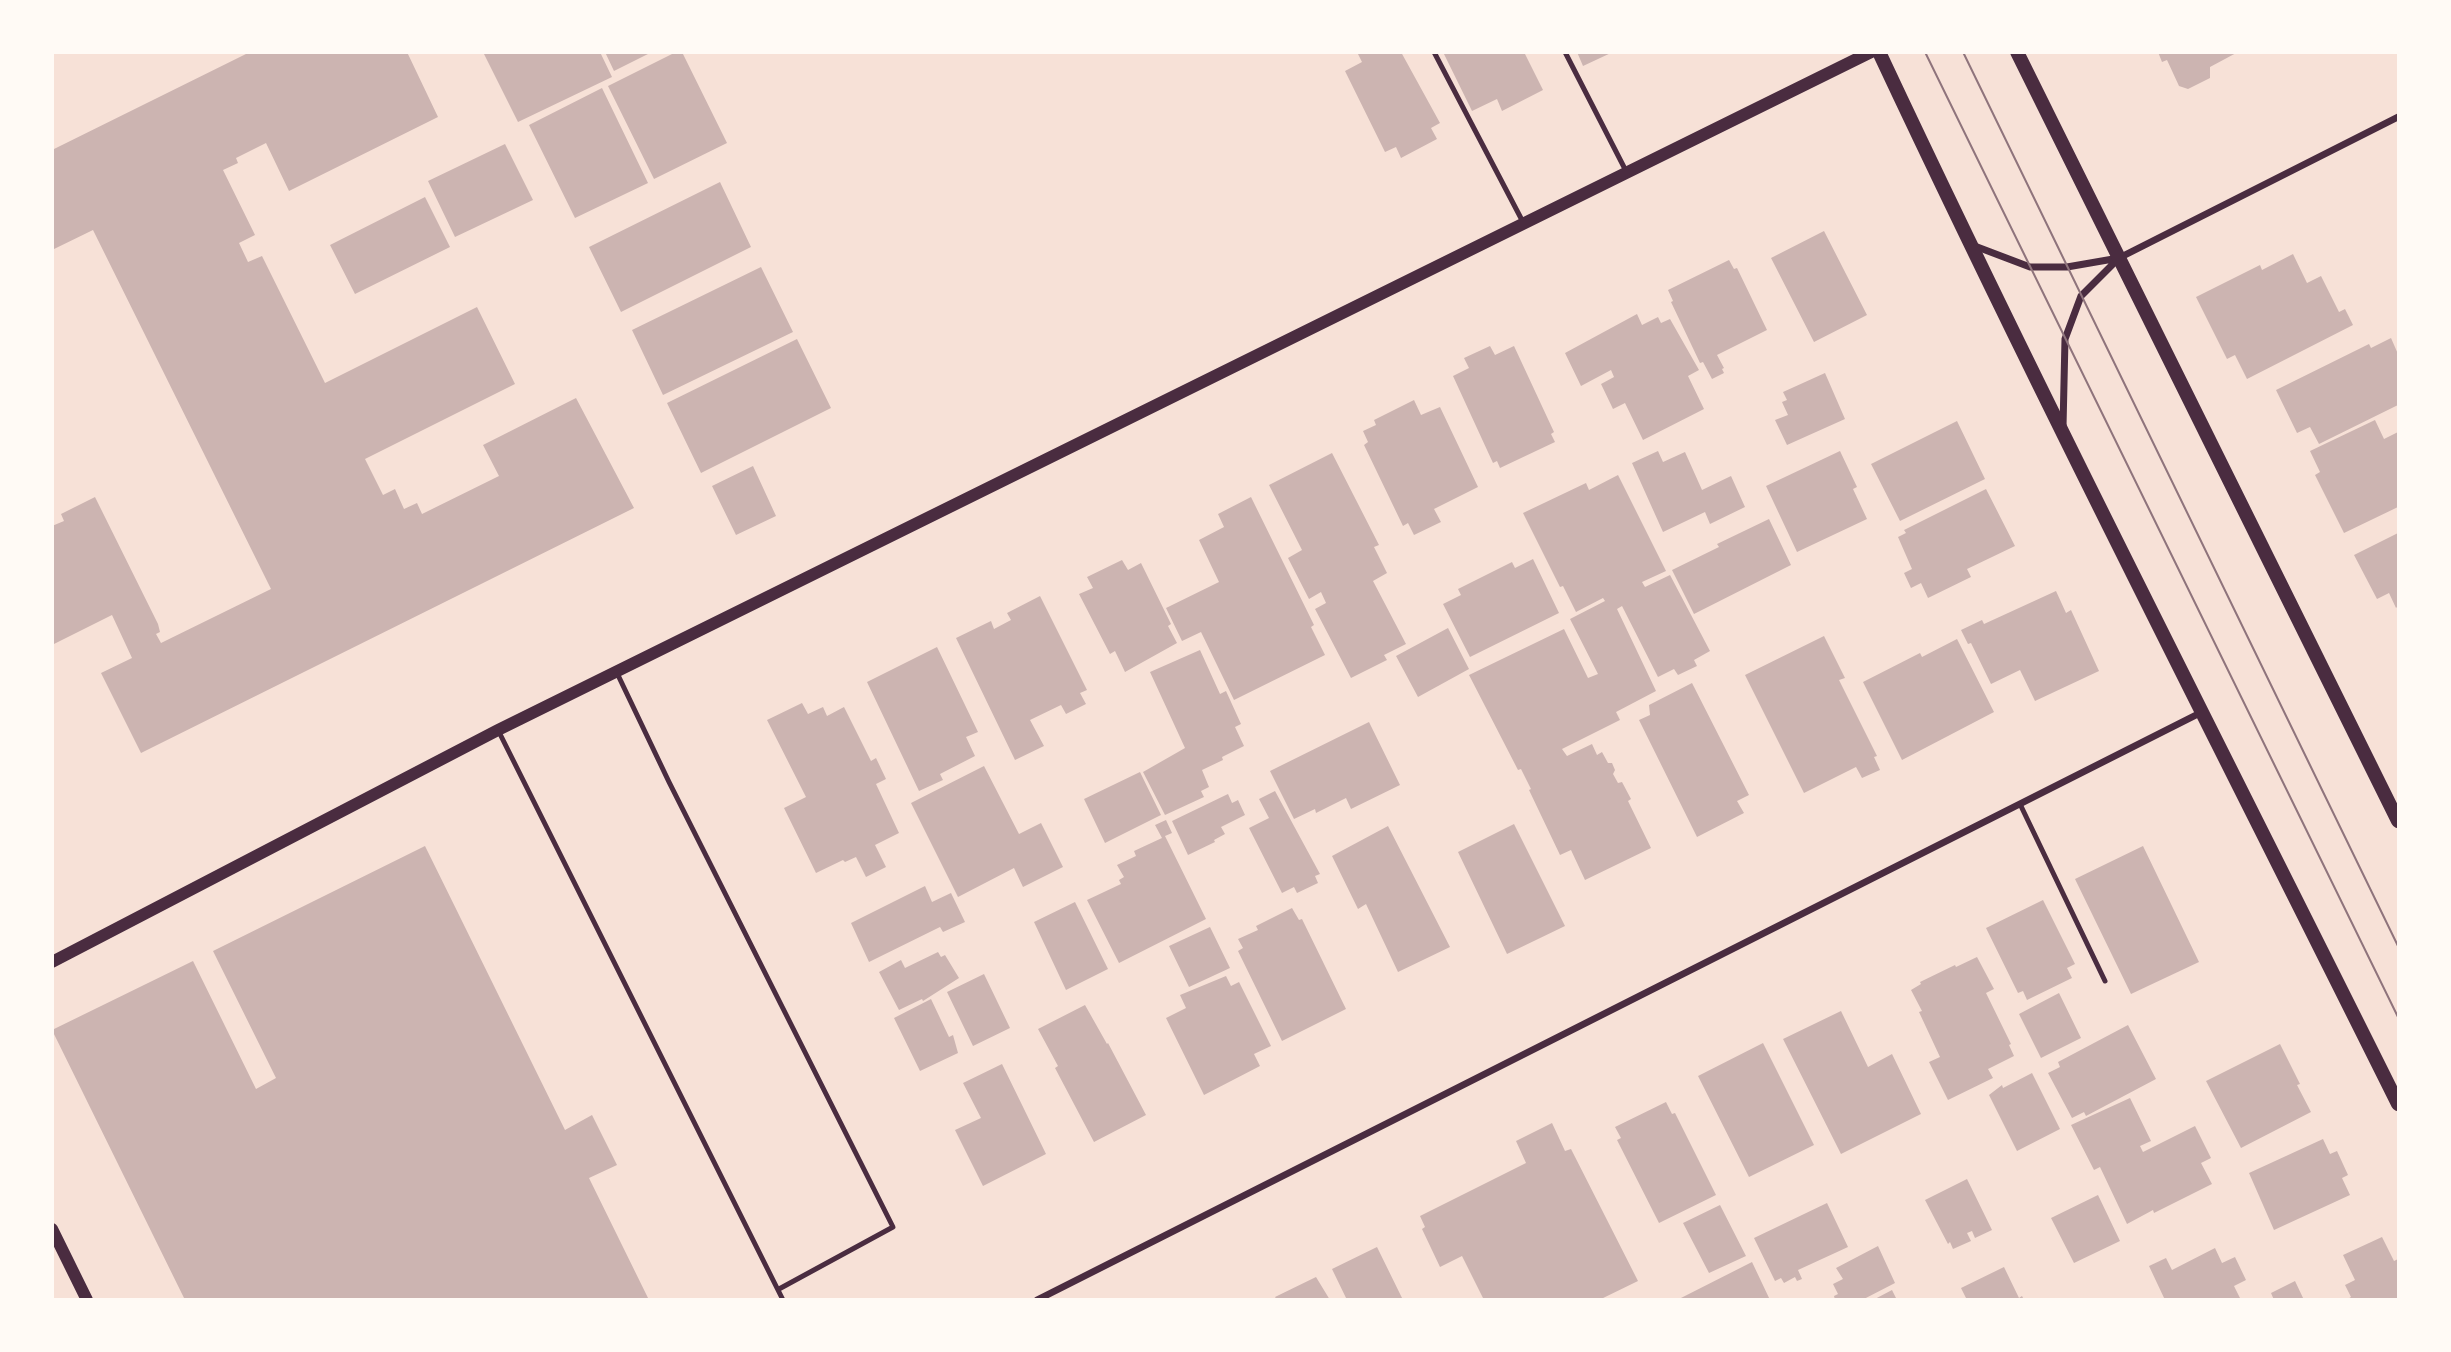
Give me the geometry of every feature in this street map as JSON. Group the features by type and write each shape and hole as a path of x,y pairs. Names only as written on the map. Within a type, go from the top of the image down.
{"main road":[{"path":"1879,52 2063,436 2399,1104"},
{"path":"2017,52 2399,821"}],"street":[{"path":"52,962 498,730 1871,52"},
{"path":"1969,244 2030,267 2067,267 2119,257 2399,117"},
{"path":"2063,436 2065,339 2081,296 2119,257"},
{"path":"1037,1300 2202,712"},
{"path":"52,1229 87,1300"}],"lane":[{"path":"1434,52 1524,224"},
{"path":"1565,52 1627,173"},
{"path":"617,672 893,1227 779,1289"},
{"path":"498,730 783,1300"},
{"path":"2020,804 2105,981"}],"building":[{"path":"250,52 407,52 438,117 289,191 266,143 236,158 238,163 223,170 255,235 239,243 248,262 262,256 325,383 477,307 515,384 365,459 383,495 395,489 404,509 417,503 422,514 499,476 483,445 576,398 634,508 141,753 101,673 132,658 112,615 52,645 52,526 64,521 61,514 95,497 158,624 160,632 156,634 161,643 271,589 93,230 52,250 52,150"},
{"path":"483,52 600,52 612,77 518,122"},
{"path":"605,52 652,52 614,71"},
{"path":"676,52 682,52 727,143 654,179 608,86"},
{"path":"1357,52 1401,52 1440,123 1431,128 1437,139 1401,158 1396,147 1385,152 1345,71 1362,62"},
{"path":"1443,52 1524,52 1543,90 1502,111 1497,99 1472,111"},
{"path":"1577,52 1613,52 1583,66"},
{"path":"2158,52 2238,52 2210,67 2210,78 2188,89 2179,86 2167,60 2162,62"},
{"path":"602,88 648,183 575,218 529,125"},
{"path":"505,144 533,200 455,237 428,181"},
{"path":"720,182 751,247 621,312 589,247"},
{"path":"425,197 450,247 355,294 330,245"},
{"path":"1824,231 1867,315 1814,342 1771,258"},
{"path":"2293,254 2307,283 2321,276 2339,312 2345,309 2353,325 2247,379 2235,355 2227,359 2196,297 2260,265 2262,270"},
{"path":"1729,260 1734,269 1737,268 1767,330 1717,355 1724,373 1712,379 1703,362 1700,363 1668,290"},
{"path":"761,267 793,332 663,395 632,330"},
{"path":"1637,314 1642,325 1658,317 1661,323 1670,319 1699,370 1688,376 1704,409 1643,440 1625,403 1613,409 1601,384 1614,377 1611,370 1581,386 1565,353"},
{"path":"2391,338 2398,354 2398,405 2319,444 2310,427 2297,433 2276,390 2369,344 2371,348"},
{"path":"797,339 831,408 701,473 667,403"},
{"path":"1490,346 1495,355 1514,346 1554,432 1551,434 1555,442 1500,468 1497,461 1493,463 1453,376 1469,368 1464,358"},
{"path":"1825,373 1845,419 1787,445 1775,420 1788,415 1782,402 1787,400 1783,392"},
{"path":"1414,400 1421,415 1440,407 1478,487 1434,509 1441,522 1414,535 1408,523 1403,526 1364,445 1368,442 1363,431 1376,425 1374,420"},
{"path":"2375,420 2384,439 2398,432 2398,507 2344,533 2315,475 2320,472 2310,451"},
{"path":"1957,421 1985,479 1900,521 1871,464"},
{"path":"1658,451 1663,462 1685,452 1702,490 1731,476 1745,507 1710,524 1705,512 1663,532 1632,463"},
{"path":"1840,451 1857,487 1853,489 1867,519 1797,552 1766,486"},
{"path":"1332,453 1379,545 1374,547 1387,573 1373,581 1406,644 1384,655 1387,660 1351,678 1315,609 1326,603 1321,592 1309,599 1288,558 1302,550 1269,485"},
{"path":"753,466 776,516 736,535 712,486"},
{"path":"1618,475 1666,571 1642,582 1645,587 1670,575 1710,651 1694,660 1697,666 1678,675 1674,669 1658,677 1622,606 1617,609 1656,691 1616,712 1620,720 1562,749 1567,756 1592,744 1597,755 1602,752 1608,763 1612,763 1615,770 1613,774 1618,783 1622,782 1631,799 1628,801 1651,848 1585,880 1571,850 1560,855 1521,769 1518,770 1469,675 1564,629 1588,678 1598,674 1570,619 1605,601 1603,598 1576,612 1563,586 1560,587 1523,513 1586,483 1589,490"},
{"path":"1986,489 2015,546 1967,569 1971,577 1928,598 1921,583 1911,588 1904,573 1912,569 1898,537 1906,533 1904,530"},
{"path":"1251,497 1314,625 1311,627 1325,655 1234,700 1201,632 1182,641 1166,608 1219,582 1199,540 1224,527 1218,514"},
{"path":"1769,519 1791,565 1694,614 1672,570"},
{"path":"2398,533 2396,608 2389,593 2377,599 2354,555"},
{"path":"1533,559 1559,613 1470,657 1443,604 1461,595 1458,589 1512,562 1515,568"},
{"path":"1122,560 1128,570 1141,563 1171,624 1168,626 1177,643 1125,672 1115,651 1110,654 1079,594 1093,588 1087,577"},
{"path":"2056,591 2066,613 2071,610 2099,671 2035,701 2020,670 1991,684 1971,643 1968,644 1961,630 1982,620 1984,624"},
{"path":"1040,596 1087,690 1080,693 1086,704 1066,714 1061,705 1030,720 1044,746 1015,760 956,638 991,621 994,629 1011,620 1007,613"},
{"path":"1448,628 1469,669 1418,697 1396,656"},
{"path":"1824,636 1845,678 1839,680 1877,756 1874,757 1880,770 1862,778 1856,767 1804,793 1745,675"},
{"path":"1957,639 1994,712 1902,760 1863,682 1920,653 1922,657"},
{"path":"937,647 978,732 966,737 975,756 940,774 943,780 919,791 867,682"},
{"path":"1200,650 1220,694 1226,691 1241,724 1235,727 1244,746 1202,770 1209,787 1201,791 1204,797 1165,815 1143,772 1185,748 1150,672"},
{"path":"1692,683 1749,795 1737,801 1744,813 1697,837 1639,720 1650,715 1649,705"},
{"path":"802,703 808,714 823,707 827,716 844,707 871,761 876,758 886,779 876,784 899,833 875,845 886,867 866,877 856,857 816,873 784,808 806,797 767,720"},
{"path":"1369,722 1400,785 1351,809 1346,798 1316,813 1315,809 1294,819 1270,771"},
{"path":"984,766 1019,834 1041,823 1063,867 1023,887 1014,868 958,897 911,803"},
{"path":"1140,772 1161,815 1105,843 1084,799"},
{"path":"1275,791 1320,874 1315,876 1318,883 1297,893 1294,887 1282,893 1249,828 1269,818 1259,799"},
{"path":"1228,794 1232,803 1238,800 1245,815 1221,827 1225,834 1214,840 1215,842 1188,855 1172,821"},
{"path":"1166,820 1172,833 1165,836 1206,919 1119,963 1087,900 1121,884 1119,880 1124,877 1117,865 1136,856 1134,851 1162,838 1155,825"},
{"path":"1514,824 1565,926 1507,954 1458,852"},
{"path":"1388,826 1450,947 1398,972 1366,904 1358,909 1332,856"},
{"path":"425,846 565,1130 592,1115 617,1165 589,1178 649,1300 185,1300 52,1030 193,961 256,1089 276,1078 213,951"},
{"path":"2143,846 2199,962 2131,994 2075,879"},
{"path":"925,886 932,902 951,893 965,922 943,932 940,927 869,962 851,923"},
{"path":"2043,900 2075,964 2067,968 2072,978 2027,1000 2023,991 2018,993 1986,928"},
{"path":"1075,902 1108,969 1066,990 1034,922"},
{"path":"1292,908 1299,920 1302,919 1346,1009 1282,1041 1238,951 1243,948 1238,939 1258,930 1256,926"},
{"path":"1210,927 1230,968 1189,987 1169,946"},
{"path":"938,952 941,957 945,955 959,978 923,1001 922,999 899,1010 879,972 901,960 905,968"},
{"path":"1977,957 1994,989 1986,993 2011,1044 2009,1045 2014,1056 1988,1069 1993,1078 1948,1100 1929,1062 1940,1057 1911,990 1921,984 1920,982"},
{"path":"984,974 1010,1028 973,1046 947,992"},
{"path":"1226,976 1231,986 1239,982 1271,1046 1254,1054 1260,1066 1204,1095 1166,1018 1186,1008 1180,995"},
{"path":"2059,993 2081,1038 2041,1058 2019,1014"},
{"path":"931,999 949,1037 953,1035 958,1053 920,1071 894,1018"},
{"path":"1085,1005 1146,1115 1094,1142 1038,1029"},
{"path":"1841,1011 1868,1067 1892,1054 1921,1114 1841,1154 1783,1039"},
{"path":"2128,1025 2156,1079 2086,1116 2084,1112 2072,1118 2048,1073 2060,1067 2058,1062"},
{"path":"1763,1043 1814,1145 1749,1177 1698,1076"},
{"path":"2280,1044 2311,1112 2241,1148 2206,1081"},
{"path":"1002,1064 1046,1154 983,1186 955,1130 981,1118 963,1083"},
{"path":"2032,1073 2060,1129 2017,1151 1989,1095 2002,1085 2003,1088"},
{"path":"2130,1098 2151,1141 2140,1146 2143,1152 2195,1126 2211,1158 2201,1163 2212,1184 2127,1224 2100,1167 2094,1170 2071,1125"},
{"path":"1666,1102 1672,1114 1675,1113 1716,1195 1659,1223 1617,1140 1621,1138 1615,1127"},
{"path":"1552,1123 1565,1151 1571,1149 1638,1281 1599,1300 1484,1300 1462,1256 1440,1267 1422,1229 1425,1227 1420,1216 1526,1163 1516,1141"},
{"path":"2323,1139 2330,1154 2337,1151 2348,1175 2342,1178 2350,1195 2274,1230 2249,1173"},
{"path":"1967,1179 1992,1230 1975,1238 1972,1231 1967,1233 1971,1241 1953,1249 1925,1200"},
{"path":"2098,1195 2120,1241 2074,1263 2051,1218"},
{"path":"1827,1203 1848,1247 1798,1270 1802,1279 1797,1281 1795,1277 1784,1283 1781,1278 1775,1281 1754,1238"},
{"path":"1720,1205 1746,1256 1709,1273 1683,1223"},
{"path":"2382,1237 2394,1261 2398,1259 2398,1300 2346,1300 2351,1297 2345,1285 2355,1280 2343,1255"},
{"path":"1878,1246 1895,1283 1862,1300 1835,1300 1834,1296 1838,1294 1833,1284 1843,1279 1836,1268"},
{"path":"1377,1247 1403,1300 1347,1300 1332,1269"},
{"path":"2215,1248 2222,1263 2235,1257 2246,1280 2234,1286 2241,1300 2165,1300 2149,1266 2166,1258 2172,1270"},
{"path":"1752,1262 1770,1300 1677,1300"},
{"path":"2004,1267 2019,1298 2022,1296 2024,1300 1967,1300 1961,1288"},
{"path":"1316,1277 1330,1300 1277,1300 1275,1297"},
{"path":"2295,1281 2304,1300 2274,1300 2271,1293"},
{"path":"1892,1290 1897,1300 1873,1300"}],"tram line":[{"path":"1925,52 2398,1017"},
{"path":"1963,52 2398,946"}]}
